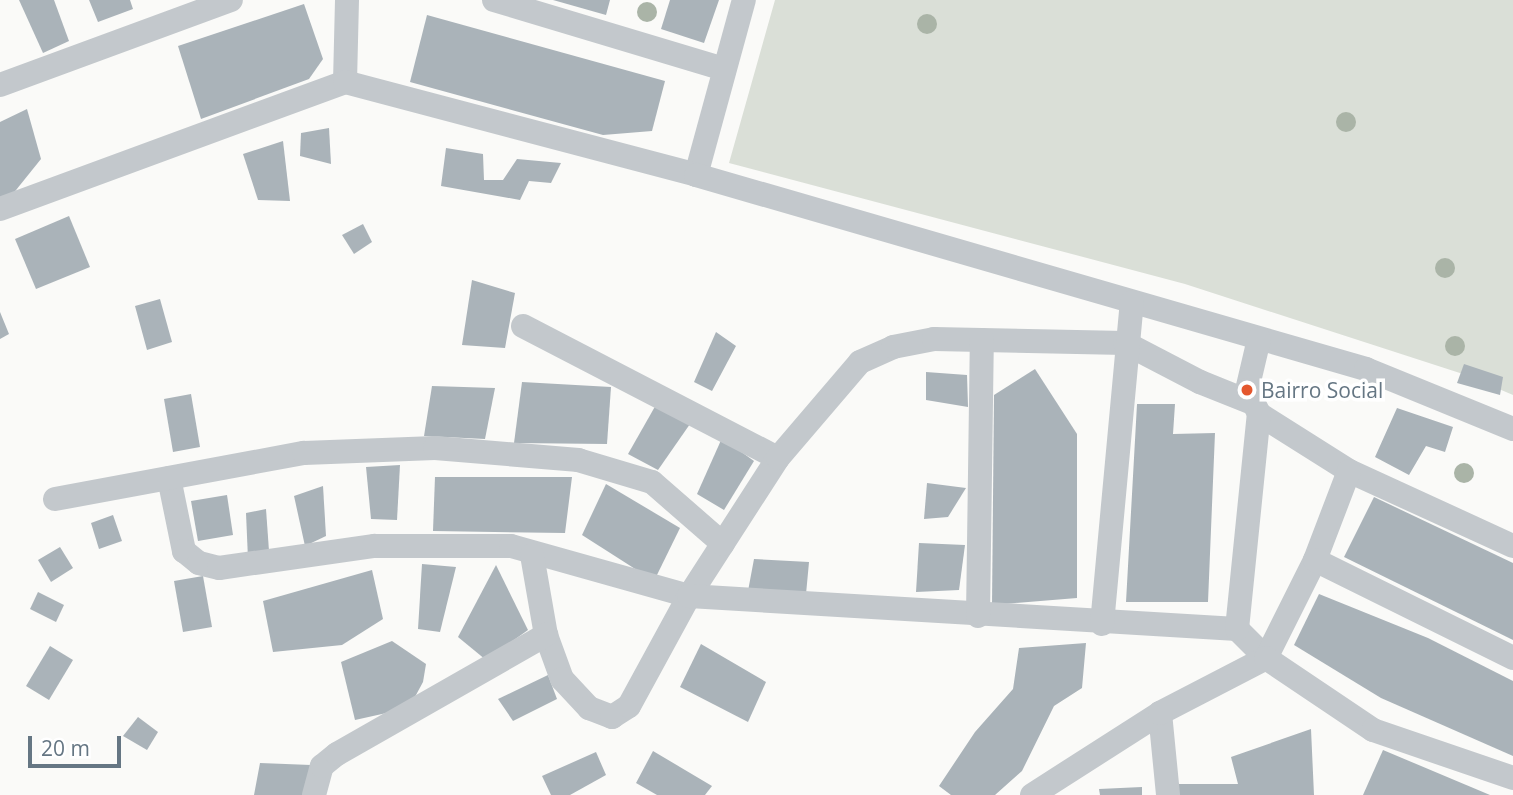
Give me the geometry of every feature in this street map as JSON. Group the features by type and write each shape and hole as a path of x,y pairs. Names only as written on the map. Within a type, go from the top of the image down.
{"street":[{"path":"0,85 231,0"},
{"path":"345,82 347,0"},
{"path":"494,0 724,69"},
{"path":"696,175 744,0"},
{"path":"0,209 345,82 696,175 1366,369 1513,429"},
{"path":"1102,624 1125,343 1132,302"},
{"path":"523,326 778,458"},
{"path":"1237,629 1254,408 1247,390 1259,338"},
{"path":"532,555 546,635 562,679 589,708 612,717 629,706 689,596 778,458 860,362 893,347 934,339 1125,343 1254,408 1349,471 1513,545"},
{"path":"978,616 982,340"},
{"path":"55,499 304,453 435,448 578,460 652,482 723,544"},
{"path":"1032,795 1160,713 1266,658 1315,560 1349,471"},
{"path":"169,478 184,551 199,563 219,568 374,546 511,546 532,555 689,596 1102,624 1237,629 1266,658 1373,730 1513,778"},
{"path":"1315,560 1513,659"},
{"path":"314,795 322,766 337,754 546,635"},
{"path":"1160,713 1168,795"}],"shaded area":[{"path":"775,0 1513,0 1513,395 1466,375 1185,284 729,163"}],"building":[{"path":"19,0 54,0 69,41 43,53"},
{"path":"89,0 130,0 133,9 98,22"},
{"path":"553,0 610,0 606,15"},
{"path":"670,0 719,0 704,43 661,29"},
{"path":"304,4 323,59 309,79 201,119 178,46"},
{"path":"427,15 665,81 652,131 603,135 410,82"},
{"path":"27,109 41,159 8,200 0,199 0,122"},
{"path":"329,128 331,164 300,156 301,133"},
{"path":"283,141 290,201 258,200 243,154"},
{"path":"446,148 483,154 484,180 503,180 517,159 561,163 551,183 529,181 520,200 441,186"},
{"path":"69,216 90,267 36,289 15,239"},
{"path":"363,224 372,242 354,254 342,235"},
{"path":"472,280 515,293 505,348 462,345"},
{"path":"160,299 172,342 147,350 135,306"},
{"path":"0,312 9,334 0,339"},
{"path":"716,332 736,346 712,391 694,382"},
{"path":"1464,364 1503,377 1500,395 1457,383"},
{"path":"1035,369 1077,434 1077,598 992,605 994,395"},
{"path":"926,372 967,375 968,407 926,400"},
{"path":"522,382 611,387 607,444 514,443"},
{"path":"432,386 495,388 485,439 424,436"},
{"path":"191,394 200,447 173,452 164,399"},
{"path":"657,403 690,424 658,470 628,454"},
{"path":"1137,404 1175,404 1173,434 1215,433 1208,602 1126,602"},
{"path":"1397,408 1453,427 1445,452 1426,446 1409,475 1375,457"},
{"path":"722,438 754,461 724,510 697,494"},
{"path":"400,465 397,520 371,519 366,467"},
{"path":"435,477 572,477 565,533 433,531"},
{"path":"927,483 966,488 948,517 924,519"},
{"path":"606,484 680,528 654,581 582,535"},
{"path":"323,486 326,536 305,546 294,496"},
{"path":"227,495 233,535 198,541 191,501"},
{"path":"1374,497 1513,563 1513,640 1344,557"},
{"path":"266,509 269,551 248,559 246,513"},
{"path":"113,515 122,541 99,549 91,523"},
{"path":"919,543 965,545 959,590 916,592"},
{"path":"60,547 73,568 51,582 38,560"},
{"path":"754,559 809,562 806,594 748,591"},
{"path":"422,564 456,567 440,632 418,629"},
{"path":"496,565 528,630 486,660 458,637"},
{"path":"372,570 383,619 342,645 273,652 263,601"},
{"path":"203,576 212,627 183,632 174,581"},
{"path":"38,592 64,605 56,622 30,609"},
{"path":"1319,594 1428,638 1513,681 1513,756 1381,698 1294,645"},
{"path":"392,641 426,664 423,682 409,708 355,720 341,662"},
{"path":"1086,643 1082,688 1054,706 1022,771 995,795 951,795 939,786 975,732 1013,689 1019,648"},
{"path":"701,644 766,682 748,722 680,687"},
{"path":"50,646 73,660 49,700 26,686"},
{"path":"548,675 557,699 513,721 498,699"},
{"path":"138,717 158,732 147,750 123,736"},
{"path":"1311,729 1314,795 1179,795 1179,784 1238,784 1231,757"},
{"path":"1383,750 1490,795 1363,795"},
{"path":"653,751 712,786 705,795 657,795 636,783"},
{"path":"596,752 606,775 570,795 551,795 542,776"},
{"path":"260,763 311,765 308,795 254,795"},
{"path":"1142,787 1142,795 1100,795 1099,789"}],"place":[{"name":"Bairro Social","path":"1247,390"}]}
